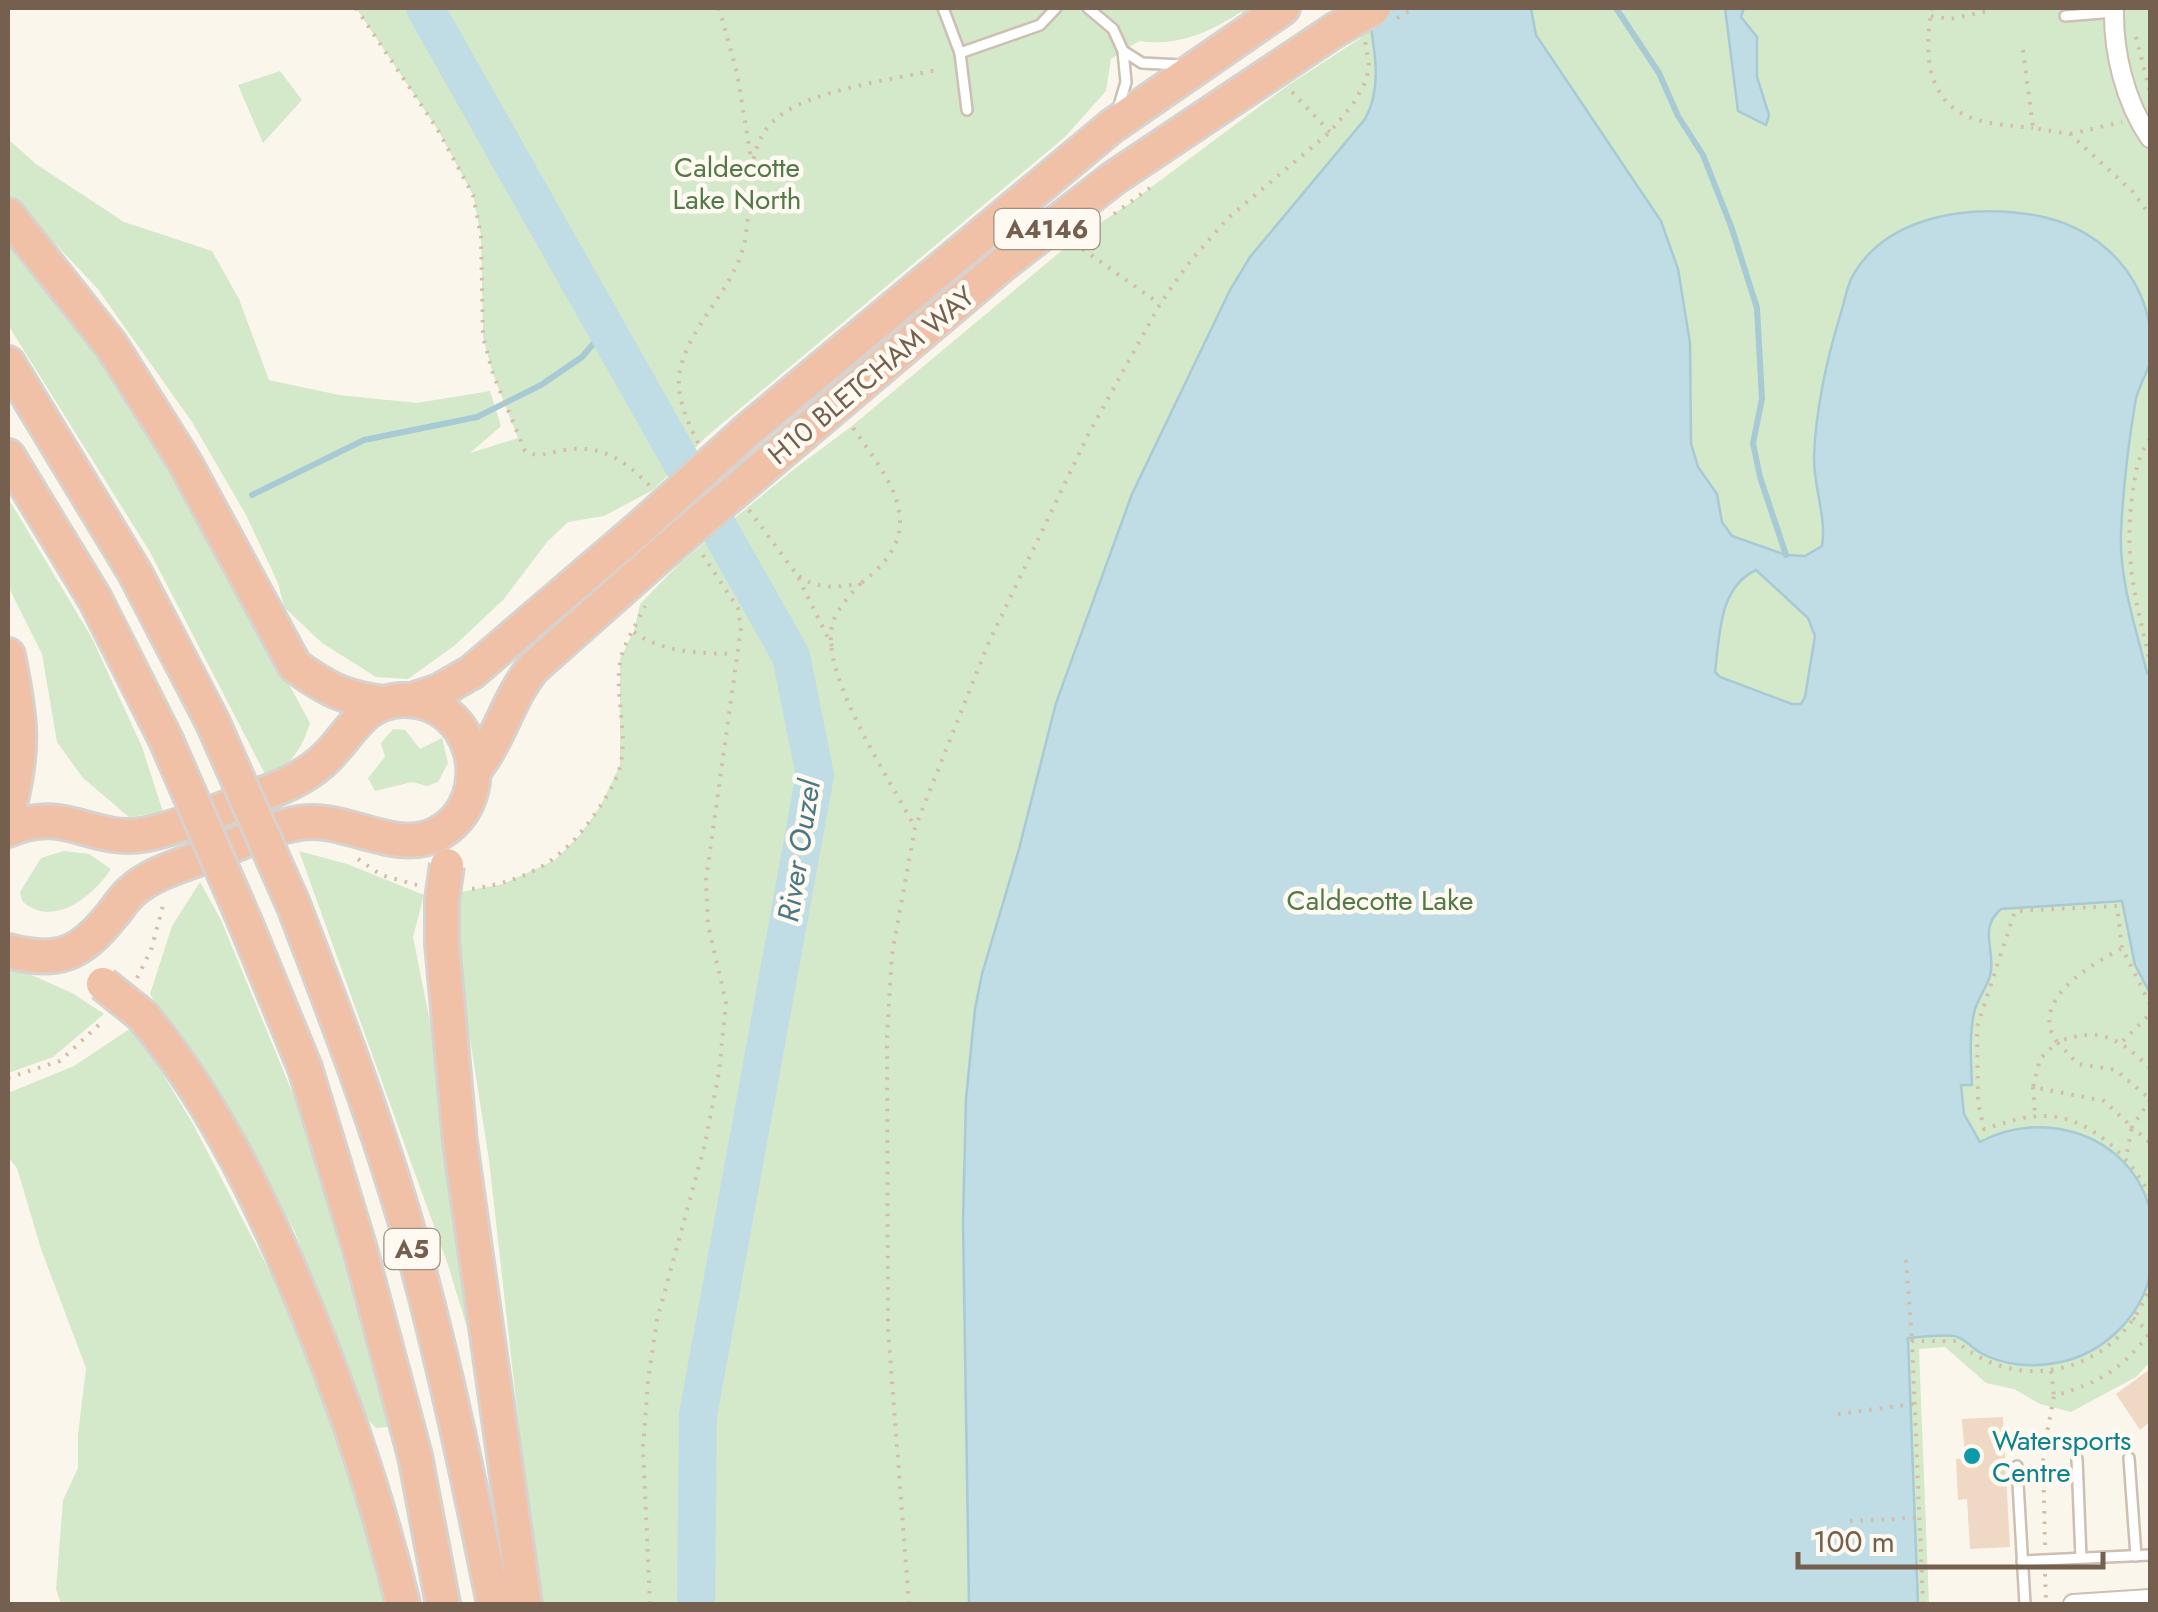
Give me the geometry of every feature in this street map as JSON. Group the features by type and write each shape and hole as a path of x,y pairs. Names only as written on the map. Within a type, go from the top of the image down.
{"highway":[{"name":"H10 BLETCHAM WAY","path":"8,830 28,820 57,819 112,835 146,834 285,786 326,758 365,712 439,692 472,672 748,430 1112,126 1282,8"},
{"name":"H10 BLETCHAM WAY","path":"525,1604 460,1142 442,944 457,894 446,865 455,823 468,801 476,768 493,746 518,687 533,668 667,549 1003,264 1114,178 1357,21"},
{"path":"8,215 112,345 184,461 296,666 350,698 434,706 463,730 476,768"},
{"name":"A5","path":"8,363 135,573 212,720 293,904 345,1040 408,1234 466,1466 494,1604"},
{"name":"A5","path":"8,456 95,599 166,740 304,1068 359,1246 416,1456 443,1604"},
{"path":"8,655 21,716 19,770 8,812"},
{"path":"8,951 33,958 60,957 89,942 130,892 158,874 298,823 354,826 386,838 417,840 434,836 455,823"},
{"path":"60,957 104,984 142,1016 170,1050 261,1204 354,1429 404,1604"}],"street":[{"path":"2114,10 2118,53 2136,118 2150,138"},
{"path":"2073,1604 2150,1599"}],"lane":[{"path":"944,8 960,53 967,110"},
{"path":"960,53 1040,25 1056,8"},
{"path":"1088,8 1112,30 1124,52 1126,82 1112,126"},
{"path":"2065,16 2114,10"},
{"path":"1124,52 1142,63 1157,66 1202,63"},
{"path":"2129,1458 2136,1556"},
{"path":"2076,1460 2082,1558"},
{"path":"2018,1466 2025,1604"},
{"path":"2022,1561 2150,1556"}],"path":[{"path":"356,8 438,130 473,195 482,236 483,337 518,438"},
{"path":"698,444 684,414 680,371 742,251 752,197 751,163 737,72 719,8"},
{"path":"1932,8 1930,71 1948,102 1962,114 2070,134 2136,118"},
{"path":"1931,16 1950,19 1994,10"},
{"path":"909,1604 888,1329 887,1036 892,954 915,828 988,644 1088,435 1160,304 1188,264 1228,218 1330,132 1366,81 1368,65 1357,21"},
{"path":"2134,26 2150,92"},
{"path":"2023,50 2033,128"},
{"path":"751,163 760,138 788,111 829,94 937,70"},
{"path":"1286,86 1330,132"},
{"path":"2070,134 2132,192 2150,215"},
{"path":"1101,222 1161,180"},
{"path":"1072,242 1160,304"},
{"path":"832,646 832,623 860,584 889,559 899,538 896,496 852,426"},
{"path":"2150,439 2138,457 2128,526 2129,572 2150,661"},
{"path":"744,503 796,574 832,646 860,732 915,828"},
{"path":"796,574 808,583 824,587 860,584"},
{"path":"457,894 502,884 555,860 579,836 600,806 620,765 620,658 634,631 644,640 668,647 695,653 735,654 706,880 708,925 726,1002 705,1144 657,1320 648,1380 644,1448 650,1604"},
{"path":"2150,1004 2122,948 2117,906 2014,910 1977,1027 1978,1103 1984,1130 2034,1116 2054,1116 2109,1141 2126,1158 2150,1196"},
{"path":"2122,948 2095,962 2057,998 2047,1020 2049,1032 2078,1064 2116,1070 2150,1099 2132,1127 2126,1158"},
{"path":"2122,1041 2150,1014"},
{"path":"2034,1116 2033,1087 2040,1059 2057,1042 2078,1034 2122,1041 2150,1068"},
{"path":"2033,1087 2104,1101 2150,1144"},
{"path":"1906,1260 1923,1604"},
{"path":"1912,1341 1956,1340 1973,1356 1997,1366 2050,1370 2074,1365 2102,1351 2124,1332 2150,1285"},
{"path":"2133,1318 2150,1333"},
{"path":"2050,1370 2054,1396"},
{"path":"1838,1414 1913,1404"},
{"path":"1850,1521 1914,1518"}],"green space":[{"name":"Caldecotte Lake North","path":"356,8 1283,8 1256,25 1241,12 1193,36 1167,42 1139,41 1111,59 1106,91 1065,137 706,437 653,490 604,516 568,522 547,542 503,600 454,646 408,679 376,677 322,643 284,607 278,583 246,515 192,422 97,288 8,194 8,139 36,164 124,222 212,251 239,299 269,380 339,395 417,403 490,391 501,426 470,453 518,438 483,337 481,236 473,195 438,130"},
{"name":"Caldecotte Lake","path":"1358,8 2150,8 2150,1362 2136,1377 2071,1412 2040,1404 2014,1389 1986,1383 1945,1347 1919,1349 1929,1604 539,1604 489,1160 460,975 461,892 503,884 555,860 600,807 620,765 620,659 634,631 640,604 679,564 1072,242 1287,86 1361,38"},
{"path":"280,71 302,100 263,143 238,85"},
{"path":"8,241 56,293 146,434 222,561 310,723 294,755 267,778 150,552 8,325"},
{"path":"8,498 92,638 142,747 163,812 129,817 83,778 57,742 42,654 8,586"},
{"path":"393,729 405,730 420,749 442,738 448,763 438,782 427,786 412,782 375,791 368,778 385,757 381,743"},
{"path":"64,851 89,854 111,869 83,899 59,911 34,909 22,901 20,892 41,858"},
{"path":"299,851 347,864 424,895 413,937 443,1086 480,1370 448,1265"},
{"path":"200,882 221,920 295,1099 326,1197 388,1427 376,1428 358,1410 295,1232 211,1083 150,994 172,926"},
{"path":"8,963 28,964 27,973 72,993 104,1014 53,1057 8,1073"},
{"path":"134,1026 193,1124 310,1349 386,1604 61,1604 56,1589 63,1500 78,1468 86,1368 41,1249 17,1168 8,1157 8,1093 74,1066"}],"water":[{"name":"Caldecotte Lake","path":"1368,8 1531,8 1536,35 1661,221 1678,269 1690,343 1691,443 1698,467 1717,494 1722,522 1732,536 1786,555 1805,556 1822,546 1814,456 1819,403 1835,333 1851,279 1866,257 1908,227 1933,218 1987,211 2057,221 2091,237 2119,261 2146,310 2151,356 2132,420 2121,550 2129,604 2150,674 2150,993 2135,965 2122,901 2001,909 1990,925 1990,976 1972,1022 1972,1085 1961,1085 1964,1114 1980,1142 2004,1132 2056,1128 2103,1145 2123,1161 2149,1206 2150,1275 2138,1305 2118,1331 2091,1351 2061,1362 2009,1363 1989,1357 1954,1336 1908,1338 1918,1604 969,1604 963,1222 966,1099 982,974 1056,703 1132,494 1230,290 1250,257 1365,119 1371,106 1376,79","holes":["1756,570 1808,618 1815,636 1801,704 1792,704 1715,672 1728,601 1734,588"]},
{"path":"1725,8 1744,8 1741,17 1757,37 1757,77 1769,115 1766,125 1738,111"}],"building":[{"path":"2150,1369 2150,1422 2140,1430 2116,1394"},
{"path":"2003,1417 2010,1547 1970,1549 1967,1499 1958,1500 1956,1459 1965,1458 1962,1419"}],"waterway":[{"name":"River Ouzel","path":"425,8 791,656 815,775 698,1415 696,1604"},
{"path":"1616,8 1659,73 1678,116 1703,155 1757,308 1762,399 1753,443 1786,555"},
{"path":"252,495 364,440 477,417 541,385 582,357 605,330"}],"place":[{"name":"Watersports Centre","path":"1972,1456"}]}
